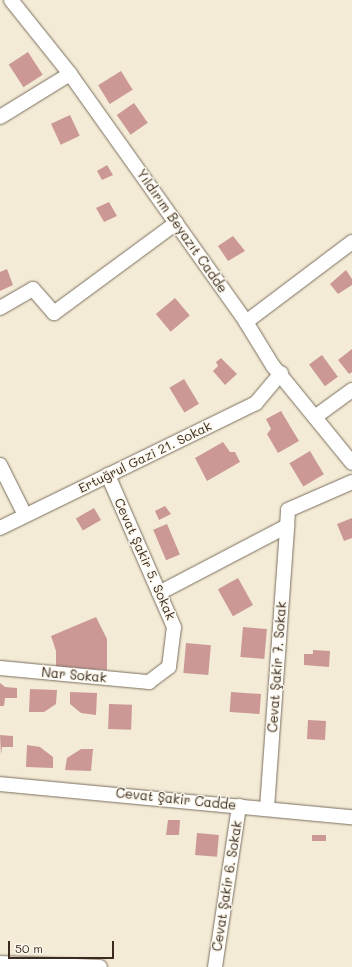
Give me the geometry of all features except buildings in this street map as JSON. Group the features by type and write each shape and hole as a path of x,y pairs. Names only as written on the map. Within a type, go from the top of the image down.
{"street":[{"name":"Yıldırım Beyazıt Cadde","path":"11,0 70,74 281,373 352,463"},
{"path":"0,118 70,74"},
{"path":"0,308 33,289 54,313 176,223"},
{"path":"246,322 352,242"},
{"name":"Ertuğrul Gazi 21. Sokak","path":"0,528 256,402 281,373"},
{"path":"315,417 352,390"},
{"path":"0,465 25,516"},
{"name":"Cevat Şakir 5. Sokak","path":"108,475 174,627 169,667 149,682"},
{"name":"Cevat Şakir 7. Sokak","path":"267,808 288,510 352,482"},
{"path":"159,593 287,526"},
{"name":"Nar Sokak","path":"0,668 149,682"},
{"name":"Cevat Şakir Cadde","path":"0,784 352,817"},
{"name":"Cevat Şakir 6. Sokak","path":"215,967 239,806"},
{"path":"0,963 100,967"}]}
